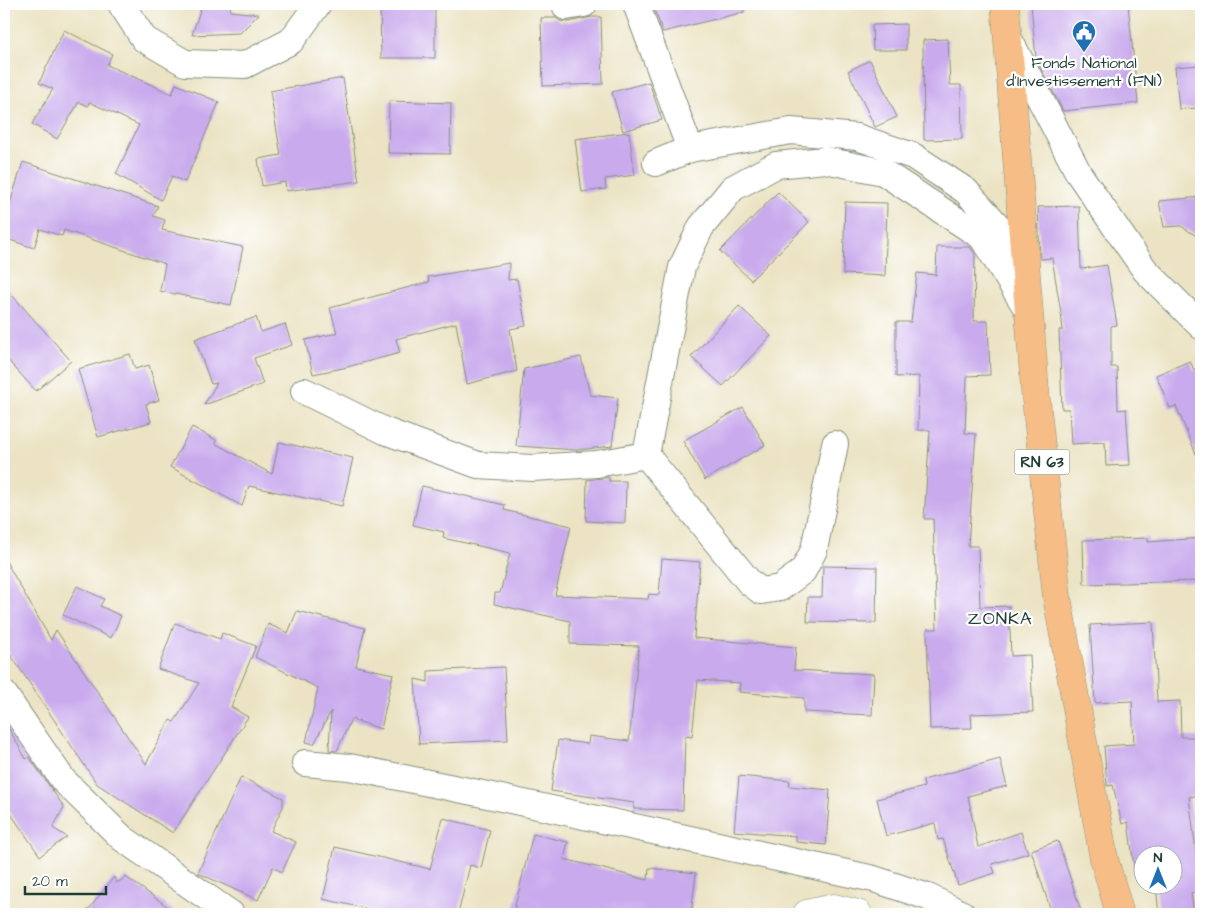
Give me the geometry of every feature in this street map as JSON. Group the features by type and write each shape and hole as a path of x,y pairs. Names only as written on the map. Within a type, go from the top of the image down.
{"main road":[{"name":"RN 63","path":"1005,4 1035,390 1057,597 1104,859 1120,914"}],"street":[{"path":"121,4 144,39 185,63 245,65 291,41 318,4"},
{"path":"566,4 566,7 584,4"},
{"path":"636,4 690,149"},
{"path":"1008,37 1079,174 1145,270 1201,326"},
{"path":"656,162 690,149 791,131 857,137 914,156 966,191 1025,256"},
{"path":"835,444 814,550 803,571 780,588 761,591 749,582 646,455 682,266 701,227 733,188 776,165 825,160 884,172 982,238 1029,312"},
{"path":"304,391 385,431 478,465 541,468 597,464 646,455"},
{"path":"4,694 63,780 122,838 231,914"},
{"path":"305,763 349,767 468,791 874,879 928,897 962,914"},
{"path":"807,914 834,908 858,914"}],"building":[{"path":"202,4 231,4 230,11 259,14 240,33 192,35"},
{"path":"652,4 743,4 744,12 663,32"},
{"name":"Fonds National d'Investissement (FNI)","path":"1031,4 1128,4 1138,103 1063,111 1036,59"},
{"path":"380,6 435,6 435,58 381,58"},
{"path":"601,17 603,84 543,86 541,18 556,18 560,21 568,22"},
{"path":"906,24 906,50 873,50 872,25"},
{"path":"64,30 112,54 107,65 172,94 176,84 219,102 185,182 172,176 161,200 116,174 139,125 89,102 88,106 79,102 57,139 32,124 53,89 39,83"},
{"path":"948,39 950,85 961,85 962,139 924,140 923,40"},
{"path":"870,60 897,117 875,127 848,71"},
{"path":"1201,65 1201,108 1179,109 1175,67"},
{"path":"343,78 359,181 286,191 285,182 262,186 258,159 281,155 270,91"},
{"path":"649,82 662,120 623,131 612,92"},
{"path":"389,101 451,103 450,154 388,153"},
{"path":"629,132 635,175 605,179 606,189 582,192 575,139"},
{"path":"23,162 158,206 153,216 165,220 162,230 243,247 231,305 160,291 165,264 64,230 62,236 40,229 34,248 4,238 4,222"},
{"path":"778,192 809,222 751,280 720,251"},
{"path":"1201,197 1201,239 1181,226 1164,227 1159,201"},
{"path":"845,202 887,203 885,276 843,274"},
{"path":"1079,206 1081,269 1107,265 1117,325 1111,326 1111,367 1117,367 1118,410 1126,409 1130,465 1106,466 1105,442 1071,444 1069,409 1062,409 1059,330 1063,330 1061,313 1052,258 1040,259 1038,207"},
{"path":"937,247 970,247 975,254 974,321 988,321 990,375 967,376 965,433 976,434 968,546 978,546 980,607 1009,606 1011,656 1030,655 1033,712 971,714 972,728 930,729 927,629 937,629 933,519 924,519 930,430 918,430 919,376 896,377 896,322 911,322 917,273 936,275"},
{"path":"509,263 508,280 517,279 526,326 510,329 517,371 467,384 456,323 396,339 400,353 313,374 305,340 337,333 330,308 429,282 428,277"},
{"path":"4,286 71,361 36,391 4,356"},
{"path":"739,306 771,336 723,386 691,357"},
{"path":"256,317 261,332 285,324 292,345 254,358 263,384 204,405 217,383 211,384 195,339"},
{"path":"130,354 135,369 149,365 159,400 146,404 151,422 98,437 78,369"},
{"path":"581,357 590,395 618,398 612,446 577,450 516,446 524,369"},
{"path":"1190,361 1194,370 1201,367 1201,466 1176,406 1170,408 1156,375"},
{"path":"743,407 765,445 705,480 683,441"},
{"path":"192,427 216,440 216,444 272,474 279,442 353,458 342,506 249,486 242,506 170,467"},
{"path":"609,477 609,481 626,481 625,523 586,521 587,480"},
{"path":"422,486 505,505 504,510 571,526 555,595 648,599 649,594 659,595 662,559 700,562 694,638 796,647 794,670 874,674 872,715 804,712 804,698 739,692 740,683 698,680 692,737 685,736 683,810 634,809 634,803 551,791 558,740 588,744 589,736 629,741 639,646 570,644 570,621 494,604 495,593 500,593 510,553 443,538 444,532 413,525"},
{"path":"1148,538 1148,542 1201,538 1201,581 1084,584 1083,540"},
{"path":"4,558 51,640 56,630 146,764 170,720 174,722 199,683 158,669 175,623 220,639 222,633 256,646 231,707 248,717 173,833 97,784 4,645"},
{"path":"823,566 877,567 876,623 807,622 808,597 822,597"},
{"path":"77,586 104,599 100,606 121,616 111,638 63,615"},
{"path":"297,611 365,628 356,666 393,674 381,729 351,719 337,751 329,750 331,711 314,744 306,742 318,688 255,657 268,624 288,633"},
{"path":"1153,622 1157,702 1180,701 1181,737 1201,737 1201,795 1189,797 1201,889 1201,892 1191,893 1194,914 1159,914 1157,896 1182,896 1182,846 1132,846 1132,852 1128,822 1122,824 1113,785 1107,786 1104,746 1134,744 1132,701 1095,703 1090,625"},
{"path":"504,667 508,740 419,744 415,679 428,682 428,671"},
{"path":"4,720 26,759 29,757 64,807 53,828 67,837 40,856 4,804"},
{"path":"1000,759 1007,786 968,796 978,847 1021,832 1028,853 992,864 995,873 958,885 943,839 938,840 935,823 886,836 877,799 924,787 923,780"},
{"path":"739,776 790,781 789,786 830,790 826,845 796,842 796,836 734,831"},
{"path":"241,777 283,798 283,807 271,831 296,842 282,872 273,867 258,900 198,873"},
{"path":"443,818 490,830 481,868 470,865 458,914 390,914 323,899 335,847 430,869"},
{"path":"533,834 568,842 564,859 648,880 649,868 696,873 691,914 513,914"},
{"path":"1058,841 1082,914 1052,914 1031,850"},
{"path":"114,877 117,883 126,877 178,914 85,914"}],"place":[{"name":"Fonds National d'Investissement (FNI)","path":"1084,53"}],"district":[{"name":"ZONKA","path":"1000,618"}]}
